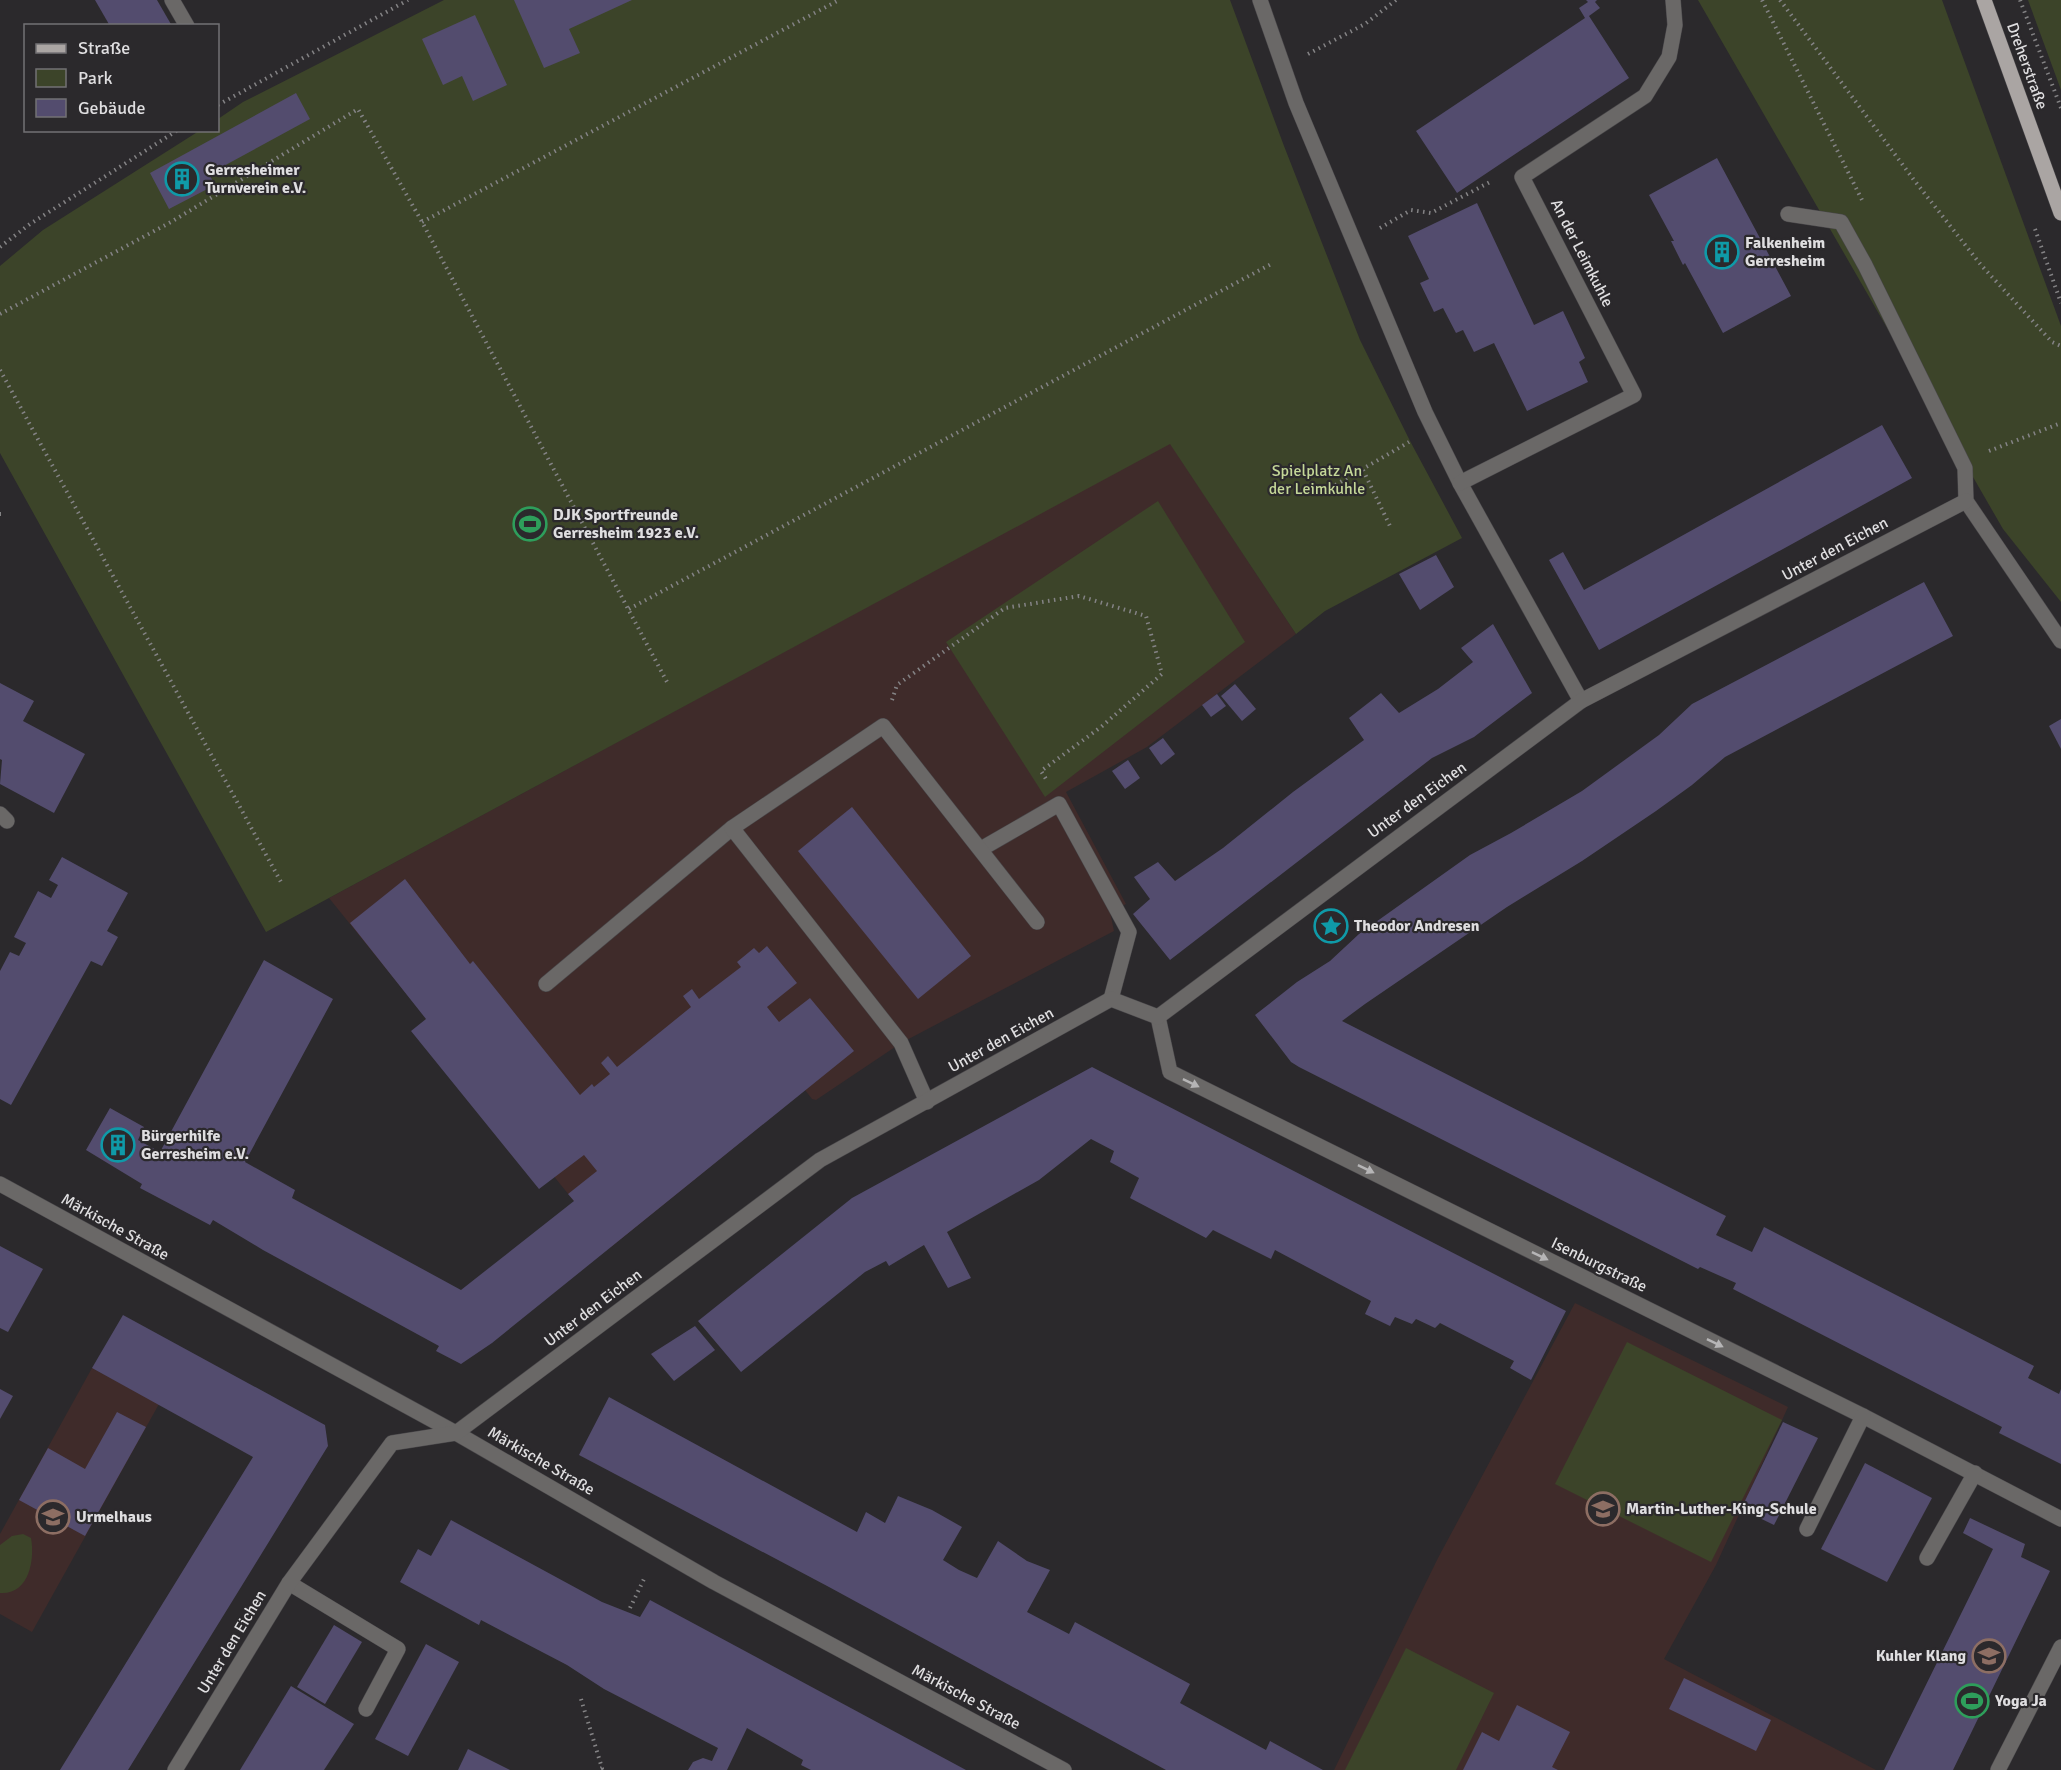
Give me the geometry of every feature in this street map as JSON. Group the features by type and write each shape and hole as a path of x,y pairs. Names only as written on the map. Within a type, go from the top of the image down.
{"main road":[{"name":"Dreherstraße","path":"1984,0 2061,213"}],"street":[{"path":"172,0 186,24"},
{"path":"1260,0 1296,103 1425,412 1460,483 1581,701"},
{"path":"1522,177 1645,96 1669,57 1675,25 1673,0"},
{"name":"An der Leimkuhle","path":"1460,483 1634,395 1522,177"},
{"path":"1788,214 1841,222 1870,275 1965,468 1966,501 2061,641"},
{"name":"Unter den Eichen","path":"1158,1017 1581,701 1966,501"},
{"path":"546,984 732,828 883,726 1037,922"},
{"path":"981,849 1059,804 1129,932 1111,999 1158,1017"},
{"path":"732,828 901,1043 927,1102"},
{"name":"Unter den Eichen","path":"175,1770 289,1583 392,1443 456,1433 820,1160 1111,999"},
{"name":"Isenburgstraße","path":"1158,1017 1170,1072 1863,1416 2061,1519"},
{"name":"Märkische Straße","path":"0,1184 456,1433 714,1582 1064,1770"},
{"path":"1807,1528 1863,1416"},
{"path":"1927,1558 1975,1473"},
{"path":"289,1583 398,1649 366,1709"},
{"path":"1998,1770 2061,1647"}],"path":[{"path":"219,104 408,0"},
{"path":"422,222 839,0"},
{"path":"1282,65 1365,24 1396,0"},
{"path":"1762,0 1865,206"},
{"path":"1780,0 1914,180 1982,265 2052,342 2061,346"},
{"name":"Dreherstraße","path":"2020,0 2061,108"},
{"path":"0,314 171,222 358,109 422,222 667,682"},
{"path":"0,247 30,224 175,132"},
{"path":"1354,244 1411,210 1431,213 1493,181 1522,177"},
{"path":"629,609 1273,263"},
{"path":"0,370 281,882"},
{"path":"1326,491 1410,441 1425,412"},
{"path":"1988,452 2061,423"},
{"path":"1363,471 1390,526"},
{"path":"883,726 897,685 1005,608 1079,596 1146,616 1162,674 1101,727 1041,771 1059,804"},
{"path":"581,1700 602,1768 598,1770"}],"shaded area":[{"path":"1170,443 1296,634 1147,747 1066,792 1126,904 1110,912 1114,931 901,1043 816,1100 812,1099 805,1090 611,1247 329,898"},
{"name":"Martin-Luther-King-Schule","path":"1575,1303 1788,1407 1716,1565 1664,1659 1876,1770 1334,1770 1438,1558"},
{"name":"Urmelhaus","path":"92,1368 159,1404 32,1632 0,1614 0,1534"}],"green space":[{"name":"DJK Sportfreunde Gerresheim 1923 e.V.","path":"444,0 1230,0 1360,340 1410,441 1462,538 1325,611 1296,634 1170,444 266,932 0,453 0,266 43,230 197,132 219,132 219,118 243,102"},
{"path":"1698,0 1942,0 2061,326 2061,602 2003,529"},
{"path":"2028,0 2061,0 2061,90"},
{"path":"1158,501 1245,642 1045,797 946,642"},
{"path":"1627,1342 1782,1420 1711,1562 1555,1484"},
{"path":"23,1534 31,1538 32,1556 28,1574 18,1588 0,1593 0,1545 12,1536"},
{"path":"1406,1648 1494,1693 1456,1770 1345,1770"}],"building":[{"path":"95,0 157,0 171,24 109,24"},
{"path":"514,0 632,0 569,29 580,53 544,68"},
{"path":"1586,0 1597,0 1595,2 1600,8 1589,16 1629,78 1457,193 1416,131 1585,18 1579,8 1588,2"},
{"path":"475,15 507,85 473,101 462,76 443,85 422,39"},
{"path":"296,93 310,119 209,174 215,185 169,209 150,173"},
{"name":"Falkenheim Gerresheim","path":"1717,158 1791,296 1723,333 1685,263 1683,265 1671,241 1674,241 1649,195"},
{"path":"1477,203 1534,325 1563,311 1585,358 1579,362 1588,382 1527,411 1494,343 1474,352 1463,330 1456,333 1443,308 1434,312 1420,283 1429,279 1408,236"},
{"path":"1882,425 1912,478 1599,650 1549,560 1563,552 1584,590"},
{"path":"1436,555 1454,587 1420,610 1399,574"},
{"path":"1924,582 1953,636 1725,757 1656,811 1582,861 1507,907 1342,1021 1726,1216 1716,1235 1752,1252 1764,1227 2034,1366 2028,1378 2059,1394 2061,1389 2061,1464 1999,1433 2002,1427 1733,1289 1736,1283 1700,1267 1698,1269 1299,1067 1291,1062 1255,1015 1297,982 1330,961 1359,934 1470,855 1582,791 1659,735 1692,704"},
{"path":"1493,624 1532,693 1474,737 1432,758 1170,960 1133,914 1150,899 1134,877 1158,862 1175,881 1223,848 1293,792 1364,740 1349,718 1381,693 1399,713 1438,689 1473,662 1461,648"},
{"path":"0,683 34,701 23,721 85,754 54,813 0,784 2,760 0,759"},
{"path":"1235,684 1256,709 1242,721 1221,696"},
{"path":"1217,694 1226,706 1211,717 1202,705"},
{"path":"2061,719 2061,749 2049,726"},
{"path":"1163,738 1175,754 1161,765 1149,748"},
{"path":"1128,760 1140,778 1125,789 1112,771"},
{"path":"852,807 971,956 918,999 798,851"},
{"path":"62,857 128,893 107,931 118,937 102,966 91,961 11,1105 0,1099 0,971 10,952 19,956 26,943 14,937 38,891 51,898 58,885 49,880"},
{"path":"405,879 470,964 473,961 580,1095 592,1084 594,1087 610,1074 601,1063 608,1056 617,1067 691,1007 683,996 692,989 699,999 741,967 737,962 754,948 759,953 767,946 797,983 767,1007 779,1022 810,998 854,1051 492,1343 461,1364 436,1351 439,1346 263,1250 213,1220 210,1225 140,1188 142,1184 86,1150 110,1108 144,1127 138,1140 160,1152 264,960 333,999 245,1162 295,1190 292,1198 461,1290 574,1201 568,1194 597,1171 584,1155 539,1189 411,1031 426,1019 350,923"},
{"path":"1092,1067 1566,1311 1531,1380 1510,1368 1514,1361 1440,1323 1435,1328 1416,1319 1412,1324 1395,1317 1390,1326 1365,1314 1371,1301 1275,1250 1271,1259 1213,1230 1206,1238 1130,1198 1139,1178 1110,1162 1114,1151 1091,1139 1039,1180 947,1232 971,1278 948,1288 924,1245 889,1266 886,1261 865,1272 741,1372 698,1321 852,1198"},
{"path":"0,1246 43,1269 8,1332 0,1328"},
{"path":"123,1315 325,1425 328,1446 128,1770 60,1770 253,1457 92,1368"},
{"path":"695,1326 715,1350 674,1381 651,1354"},
{"path":"0,1389 13,1396 0,1419"},
{"path":"609,1397 857,1532 866,1512 885,1523 898,1496 932,1510 962,1527 943,1560 977,1578 998,1541 1027,1561 1050,1570 1027,1612 1069,1634 1075,1622 1190,1684 1180,1703 1266,1750 1270,1741 1323,1770 1166,1770 829,1587 579,1455"},
{"path":"117,1412 146,1427 85,1536 19,1500 48,1448 85,1469"},
{"path":"1783,1422 1818,1438 1774,1525 1741,1509"},
{"path":"1865,1463 1932,1498 1887,1582 1821,1549"},
{"path":"1970,1518 2025,1544 2021,1557 2050,1571 1953,1770 1884,1770 1993,1549 1963,1533"},
{"path":"451,1520 602,1602 640,1617 650,1600 966,1770 811,1770 801,1765 803,1760 747,1728 727,1770 688,1770 693,1762 703,1758 712,1761 718,1748 604,1689 567,1665 481,1620 479,1625 400,1582 418,1549 431,1556"},
{"path":"334,1625 362,1642 325,1704 297,1687"},
{"path":"426,1644 459,1662 408,1756 375,1739"},
{"path":"1684,1678 1771,1720 1756,1751 1669,1709"},
{"path":"291,1686 354,1724 324,1770 240,1770"},
{"path":"1517,1705 1570,1732 1552,1767 1558,1770 1463,1770 1482,1732 1499,1741"},
{"path":"468,1749 510,1770 458,1770"}],"place":[{"name":"Gerresheimer Turnverein e.V.","path":"182,179"},
{"name":"Falkenheim Gerresheim","path":"1722,252"},
{"name":"DJK Sportfreunde Gerresheim 1923 e.V.","path":"530,524"},
{"name":"Theodor Andresen","path":"1331,926"},
{"name":"Bürgerhilfe Gerresheim e.V.","path":"118,1145"},
{"name":"Martin-Luther-King-Schule","path":"1603,1509"},
{"name":"Urmelhaus","path":"53,1517"},
{"name":"Kuhler Klang","path":"1989,1656"},
{"name":"Yoga Ja","path":"1972,1701"}],"park label":[{"name":"Spielplatz An der Leimkuhle","path":"1317,480"}]}
